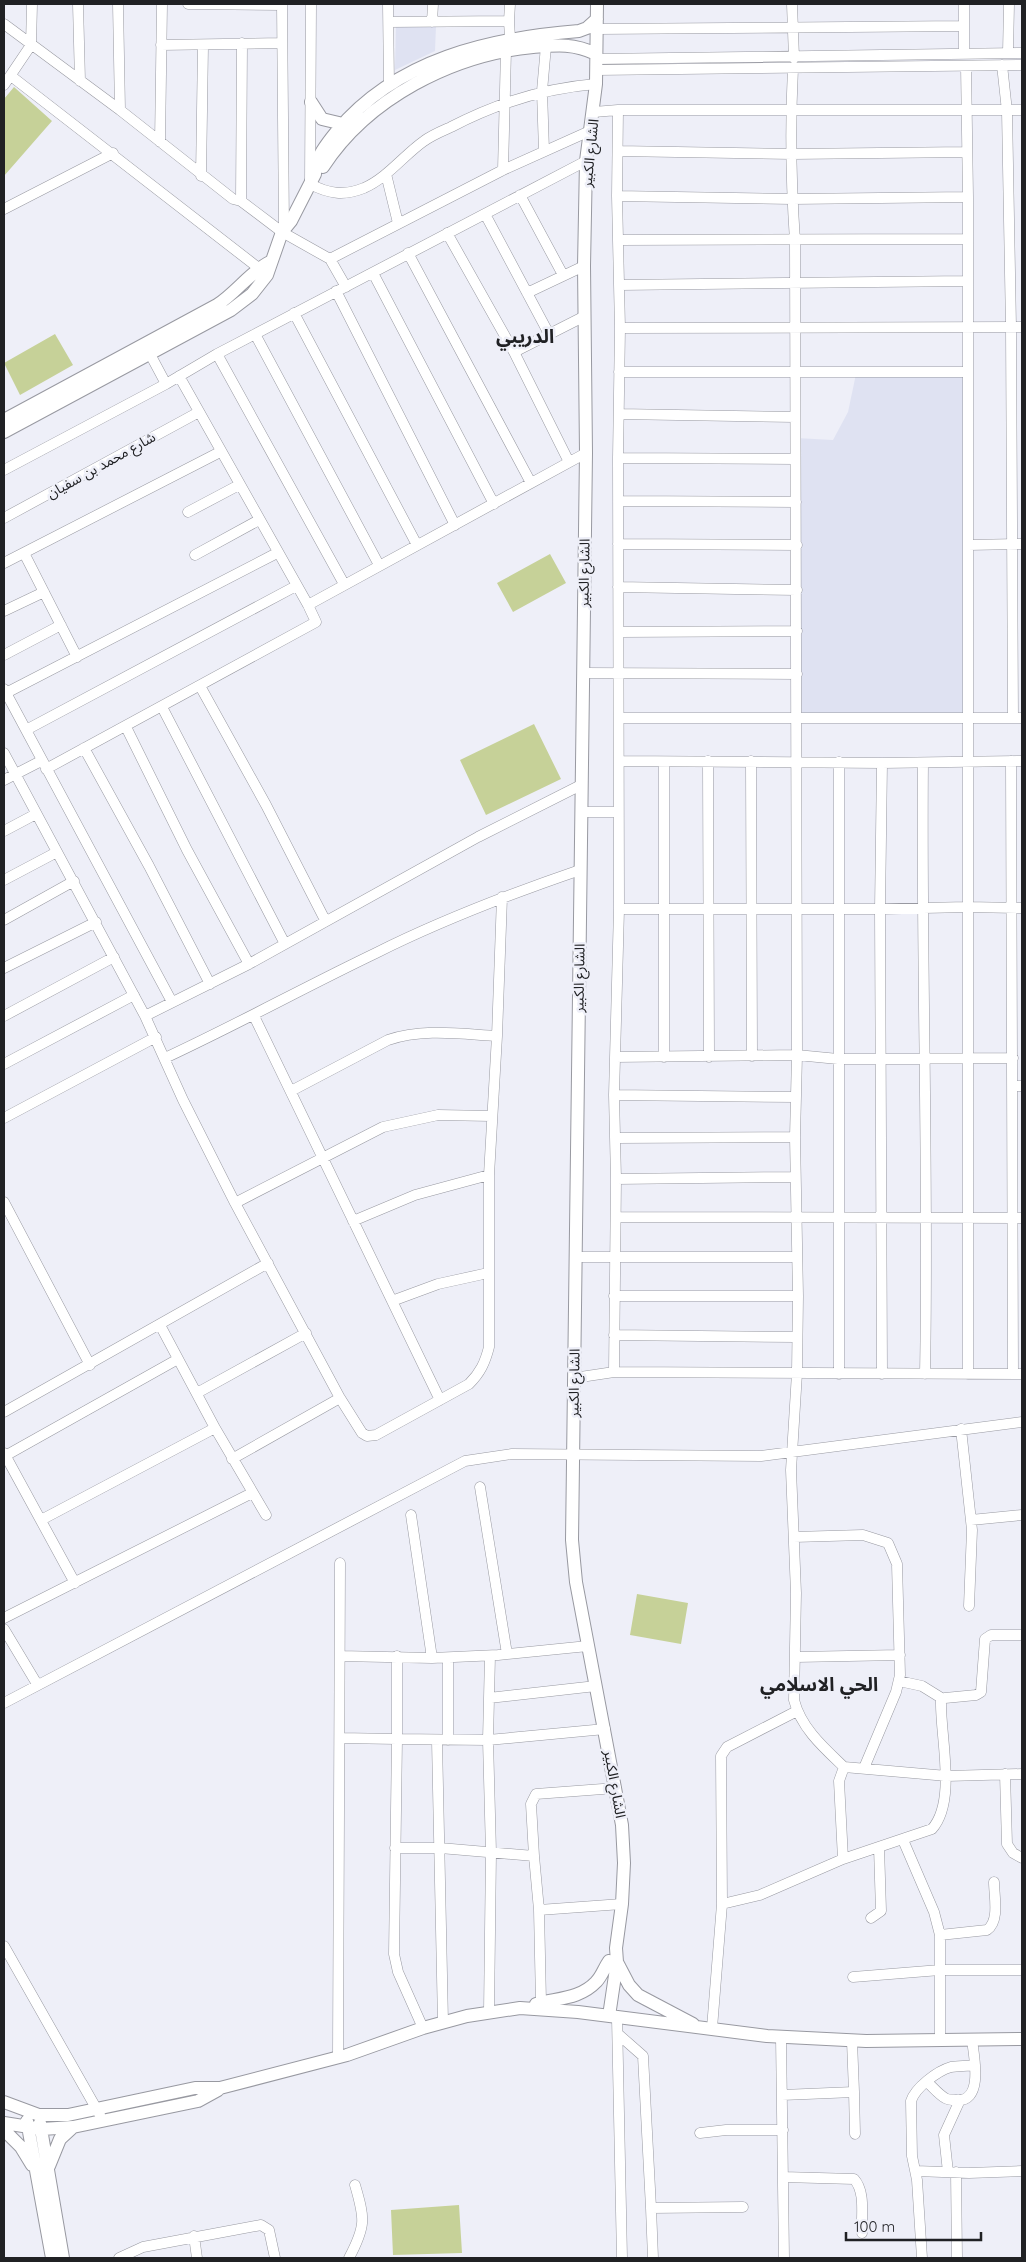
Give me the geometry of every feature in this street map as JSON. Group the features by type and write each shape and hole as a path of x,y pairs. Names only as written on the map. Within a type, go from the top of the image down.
{"street":[{"path":"4,85 31,45 32,4"},
{"path":"78,4 80,81"},
{"path":"118,4 120,110"},
{"path":"160,142 162,4"},
{"path":"188,4 282,4 283,231"},
{"path":"311,4 312,179 326,192 344,194 365,188 386,174 425,140 470,117 542,91 596,84"},
{"path":"388,4 389,85"},
{"path":"432,22 433,4"},
{"path":"502,170 510,4"},
{"name":"الشارع الكبير","path":"596,4 596,84 592,130 586,161 584,266 586,453 572,1540 576,1582 616,1788 623,1835 622,1904 613,1962 609,2016"},
{"path":"792,4 794,63 791,110 792,199 795,241 796,328 797,719 795,909 797,1055 795,1177 798,1296 797,1373 792,1453 796,1657 794,1700 797,1711 814,1736 844,1767 947,1776 1022,1774"},
{"path":"964,4 964,53"},
{"path":"1008,53 1009,4"},
{"path":"389,22 509,21"},
{"path":"4,24 120,110 233,199 241,201 283,231 330,259 346,286"},
{"path":"4,432 231,310 252,294 283,231 291,221 312,179 315,166 329,141 363,104 389,85 444,57 579,31 597,24 793,28 964,26"},
{"path":"161,45 203,46 242,43 282,43"},
{"path":"241,201 242,43"},
{"path":"312,179 322,169 339,144 378,108 448,68 508,44 546,46 570,44 596,61 966,66 1022,65"},
{"path":"202,176 203,46"},
{"path":"544,151 542,91 546,46"},
{"path":"794,63 964,53 1022,53"},
{"path":"619,718 1017,718 1018,544 1007,111 1002,65"},
{"path":"966,66 968,197 968,1374"},
{"path":"11,76 265,268"},
{"path":"311,102 322,119 343,124"},
{"path":"614,1372 616,1138 614,1095 619,909 618,458 620,285 617,196 618,110"},
{"path":"594,112 618,110 1022,110"},
{"path":"330,259 502,170 592,130"},
{"path":"618,152 792,154 967,152"},
{"path":"4,209 113,153"},
{"path":"4,470 294,313 586,161"},
{"path":"386,174 398,224"},
{"path":"520,195 563,275"},
{"path":"617,196 792,199 968,197"},
{"path":"485,214 549,334"},
{"path":"447,233 514,352 569,462"},
{"path":"618,240 795,241 967,239"},
{"path":"408,253 531,483"},
{"path":"527,293 584,266"},
{"path":"4,420 217,305 265,268"},
{"path":"373,273 494,504"},
{"path":"620,285 967,281"},
{"path":"336,292 454,524"},
{"path":"294,313 416,545"},
{"path":"514,352 585,316"},
{"path":"620,328 1022,327"},
{"path":"255,334 379,565"},
{"path":"150,354 166,384"},
{"path":"217,354 344,584"},
{"path":"619,372 967,372"},
{"path":"4,780 84,748 126,727 315,624 308,605 220,452 179,376"},
{"name":"شارع محمد بن سفيان","path":"4,518 199,412"},
{"path":"619,414 795,418"},
{"path":"4,563 220,452"},
{"path":"308,605 586,453"},
{"path":"618,458 795,459"},
{"path":"188,512 240,485"},
{"path":"618,501 796,502"},
{"path":"195,555 259,520"},
{"path":"618,544 797,545"},
{"path":"968,545 1018,544"},
{"path":"24,553 77,657"},
{"path":"172,1002 43,765 5,691 77,657 277,553"},
{"path":"26,730 296,586"},
{"path":"618,587 797,590"},
{"path":"4,611 44,592"},
{"path":"4,655 61,625"},
{"path":"619,632 797,631"},
{"path":"583,673 797,674"},
{"path":"200,686 266,805 326,920"},
{"path":"162,707 285,944"},
{"path":"126,727 187,850 249,964"},
{"path":"84,748 149,866 210,984"},
{"path":"4,753 156,1037 236,1203 340,1398 362,1433 368,1436 376,1435 469,1384 485,1362 489,1348 489,1175 502,897"},
{"path":"619,761 882,763 1022,761"},
{"path":"751,761 750,909 752,1056"},
{"path":"574,1378 614,1372 1017,1374 1017,1086 1012,1058 1018,1025 1017,908 1011,761"},
{"path":"664,762 664,1057"},
{"path":"708,762 709,1057"},
{"path":"839,1374 838,1059 840,762"},
{"path":"882,763 880,909 882,1374"},
{"path":"923,763 925,1374"},
{"path":"145,1016 249,964 478,837 581,786"},
{"path":"581,812 618,812"},
{"path":"4,830 36,814"},
{"path":"4,880 57,852"},
{"path":"165,1058 254,1016 376,952 502,897 580,870"},
{"path":"4,920 74,881"},
{"path":"619,909 880,909 967,906 1017,908"},
{"path":"4,968 96,922"},
{"path":"4,1016 114,957"},
{"path":"4,1064 134,995"},
{"path":"254,1016 440,1400"},
{"path":"291,1092 388,1040 404,1034 426,1032 497,1036"},
{"path":"4,1118 156,1037"},
{"path":"615,1057 797,1055 838,1059 924,1057 1012,1058"},
{"path":"614,1095 796,1097"},
{"path":"236,1203 323,1159 367,1134 401,1122 438,1114 491,1116"},
{"path":"616,1138 795,1137"},
{"path":"353,1222 415,1195 489,1175"},
{"path":"616,1179 795,1177"},
{"path":"4,1202 90,1365"},
{"path":"616,1217 797,1219 925,1216 1018,1218"},
{"path":"575,1257 797,1257"},
{"path":"4,1412 160,1326 268,1263"},
{"path":"392,1301 438,1284 488,1274"},
{"path":"614,1296 798,1296"},
{"path":"160,1326 197,1392 214,1428 266,1515"},
{"path":"197,1392 306,1333"},
{"path":"614,1335 796,1337"},
{"path":"75,1583 5,1454 178,1359"},
{"path":"232,1458 340,1398"},
{"path":"4,1703 465,1461 500,1454 721,1457 792,1453 1022,1422"},
{"path":"41,1520 214,1428"},
{"path":"961,1430 971,1520 970,1606"},
{"path":"480,1487 507,1654"},
{"path":"4,1618 252,1493"},
{"path":"411,1515 432,1658"},
{"path":"971,1520 1022,1516"},
{"path":"794,1537 863,1535 888,1543 897,1564 899,1681 864,1768"},
{"path":"338,2058 340,1563"},
{"path":"4,1629 37,1684"},
{"path":"899,1681 922,1686 943,1699 980,1692 986,1639 991,1635 1022,1635"},
{"path":"340,1656 448,1658 490,1656 588,1646"},
{"path":"796,1657 900,1655"},
{"path":"397,1656 394,1954 398,1972 423,2028"},
{"path":"489,2012 491,1852 488,1740 490,1656"},
{"path":"443,2022 440,1848 443,1740 448,1658"},
{"path":"489,1698 596,1686"},
{"path":"722,1904 760,1895 843,1860 932,1829 938,1822 947,1776 943,1699"},
{"path":"712,2028 722,1904 721,1756 727,1747 797,1711"},
{"path":"340,1738 488,1740 605,1729"},
{"path":"843,1860 839,1781 844,1767"},
{"path":"1005,1774 1006,1844 1013,1853 1022,1858"},
{"path":"541,2002 539,1910 531,1804 536,1794 616,1788"},
{"path":"903,1840 929,1897 940,1935 940,2040"},
{"path":"871,1918 881,1911 879,1847"},
{"path":"395,1848 440,1848 534,1856"},
{"path":"940,1935 987,1930 991,1927 995,1914 994,1882"},
{"path":"539,1910 622,1904"},
{"path":"4,1946 100,2116"},
{"path":"42,2171 60,2139 73,2128 100,2116 195,2088 220,2088 338,2058 443,2022 565,1999 582,1992 596,1982 613,1962 629,1985 638,1994 697,2027"},
{"path":"853,1977 940,1970 1022,1970"},
{"path":"520,2008 609,2016 782,2037 852,2041 1022,2039"},
{"path":"609,2016 618,2034 642,2056 653,2258"},
{"path":"618,2034 622,2258"},
{"path":"782,2037 784,2258"},
{"path":"927,2082 946,2099 960,2100 973,2093 975,2065 972,2040"},
{"path":"852,2041 855,2134"},
{"path":"922,2258 916,2170 912,2156 911,2101 913,2095 927,2082 949,2068 975,2065"},
{"path":"782,2095 854,2092"},
{"path":"957,2258 952,2172 944,2135 960,2100"},
{"path":"4,2102 25,2112 39,2115 100,2116"},
{"path":"25,2112 42,2171 63,2258"},
{"path":"39,2115 42,2129 42,2171 52,2258"},
{"path":"4,2123 42,2129 73,2128"},
{"path":"4,2130 42,2171"},
{"path":"700,2133 726,2130 782,2130"},
{"path":"916,2170 1022,2172"},
{"path":"783,2177 854,2179 861,2192 862,2233"},
{"path":"349,2258 363,2227 364,2215 355,2185"},
{"path":"651,2208 743,2207"},
{"path":"119,2258 143,2247 194,2236 264,2226 269,2230 275,2258"},
{"path":"194,2236 198,2258"}],"shaded area":[{"path":"396,25 436,26 435,51 395,70"},
{"path":"967,373 967,719 797,719 796,438 833,440 848,412 856,374"}],"green space":[{"path":"14,87 52,121 4,176 4,99"},
{"path":"55,334 73,365 20,395 4,363"},
{"path":"550,554 566,583 513,612 497,583"},
{"path":"534,724 561,779 486,815 460,760"},
{"path":"637,1594 688,1603 681,1644 630,1635"},
{"path":"459,2205 462,2253 393,2255 391,2210"}],"district":[{"name":"الدريبي","path":"525,336"},
{"name":"الحي الاسلامي","path":"819,1684"}]}
